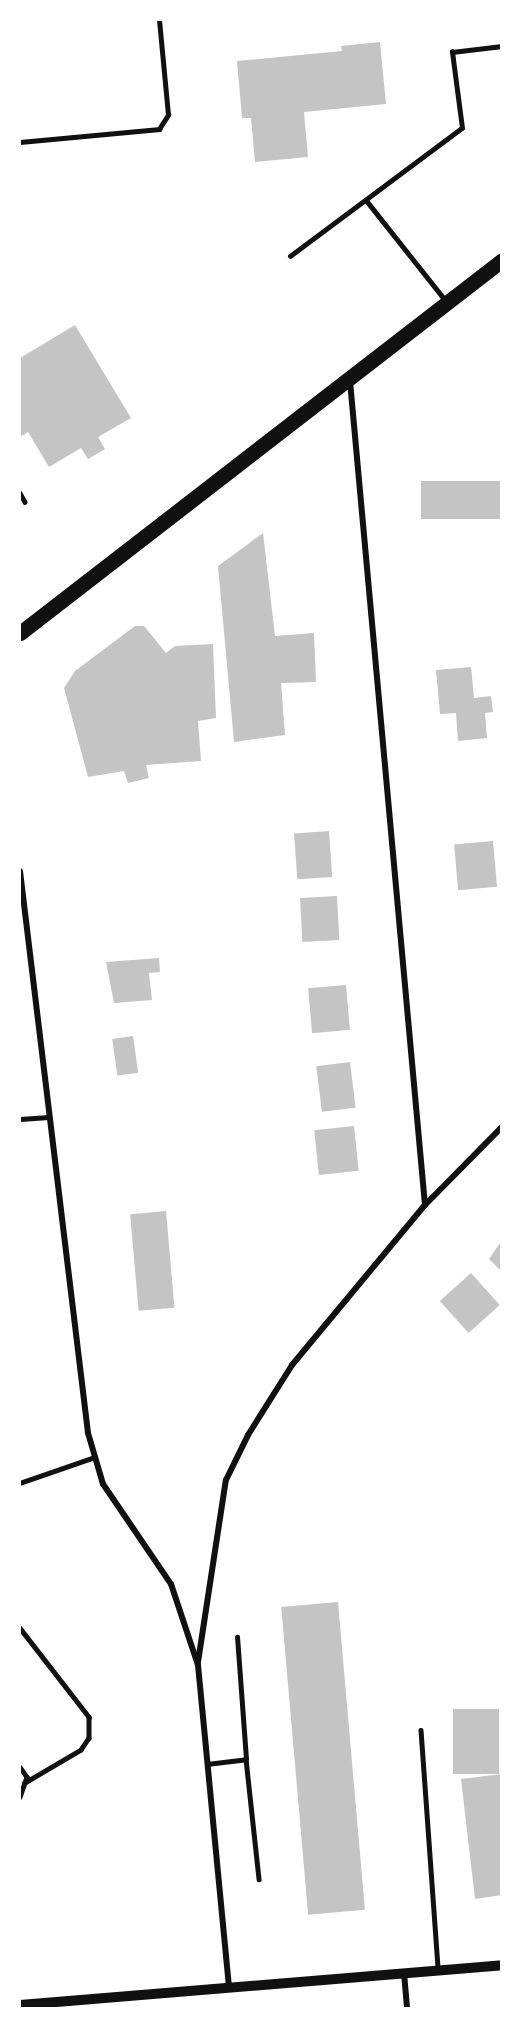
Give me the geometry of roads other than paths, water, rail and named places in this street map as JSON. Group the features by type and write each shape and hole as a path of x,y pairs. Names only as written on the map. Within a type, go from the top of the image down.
{"main road":[{"path":"20,631 501,260"}],"street":[{"path":"349,379 425,1205"},
{"path":"20,871 79,1374 95,1457 103,1484 171,1584 198,1665"},
{"path":"229,1988 198,1665 219,1512 230,1471 292,1365 425,1205 501,1127"},
{"path":"20,2005 501,1965"},
{"path":"404,1973 407,2008"}],"lane":[{"path":"20,142 159,129 168,115 159,20"},
{"path":"290,256 462,128 452,52 501,45"},
{"path":"366,200 447,303"},
{"path":"20,493 25,502"},
{"path":"20,1119 49,1117"},
{"path":"20,1483 95,1457"},
{"path":"20,1628 89,1717 89,1738 81,1750 25,1783"},
{"path":"237,1637 246,1759 259,1879"},
{"path":"421,1730 438,1970"},
{"path":"207,1764 246,1759"},
{"path":"20,1767 27,1777 20,1797"}]}
